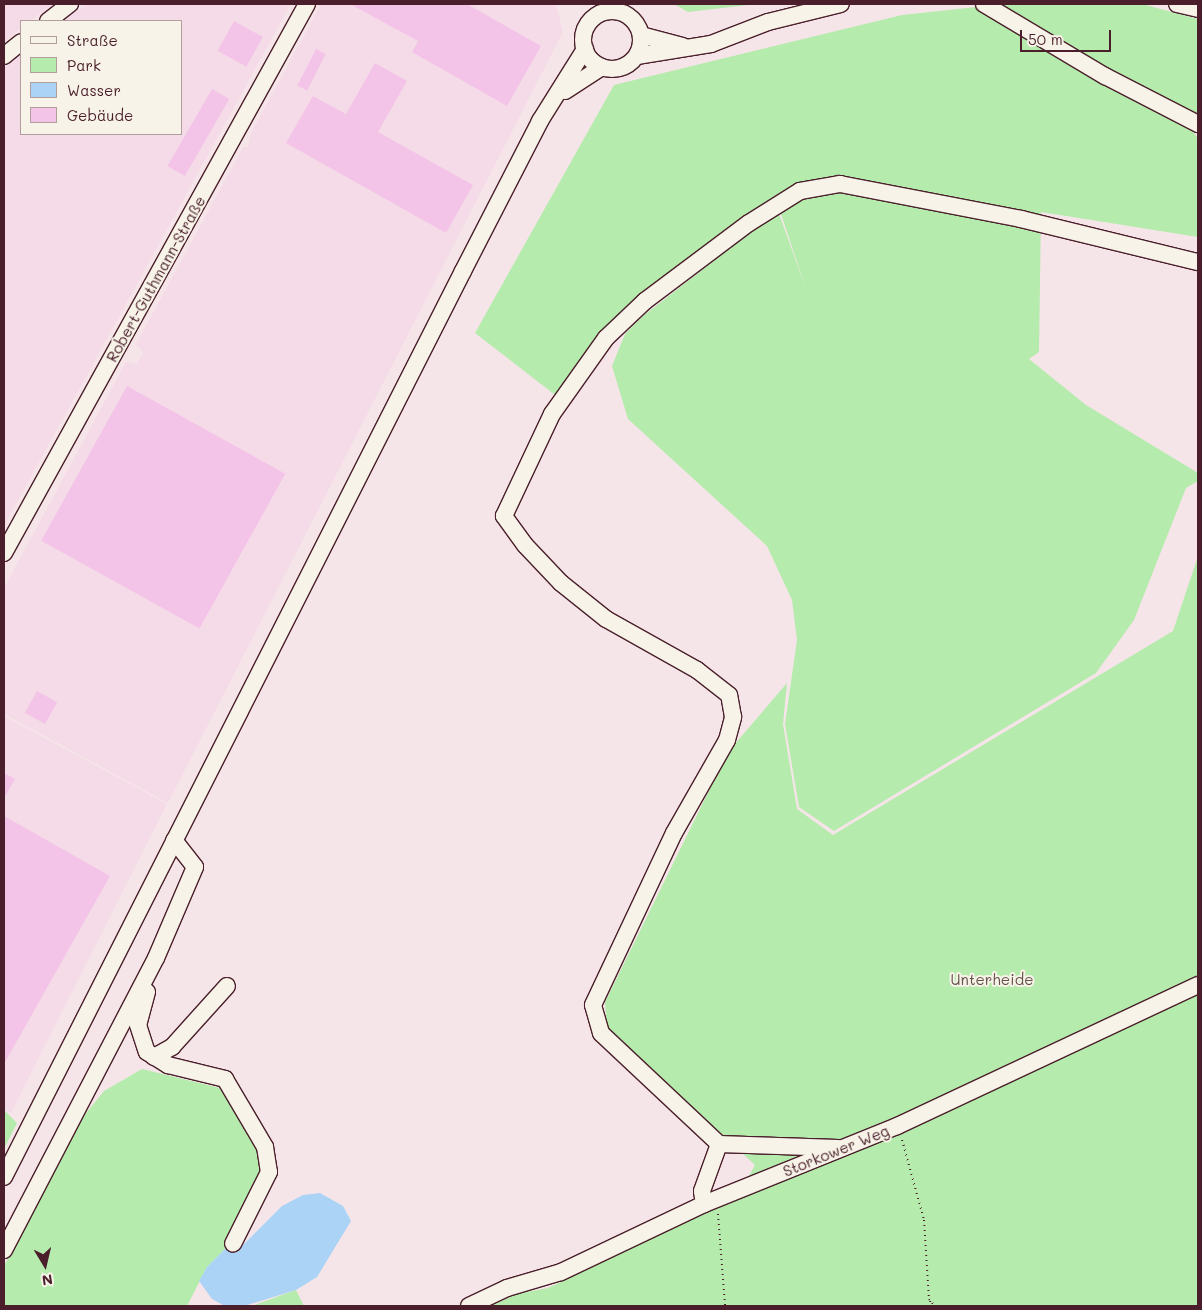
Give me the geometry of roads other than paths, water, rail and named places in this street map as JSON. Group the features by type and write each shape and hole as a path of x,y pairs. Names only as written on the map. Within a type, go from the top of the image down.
{"street":[{"path":"49,20 70,4"},
{"name":"Robert-Guthmann-Straße","path":"4,553 307,4"},
{"path":"558,97 602,67 621,68 636,56 711,44 768,22 840,4"},
{"path":"984,4 1105,76 1198,124"},
{"path":"1178,4 1198,9"},
{"path":"4,1177 472,253 540,121 558,97 584,49 584,34 592,12 610,7 630,17 641,35 636,56"},
{"path":"641,35 693,47"},
{"path":"4,56 20,43"},
{"path":"584,49 602,67"},
{"path":"845,1148 718,1144 601,1033 593,1005 674,834 727,740 733,717 729,695 697,670 606,619 561,582 525,546 504,516 552,414 606,338 646,301 748,223 800,191 840,184 1021,219 1198,262"},
{"path":"4,1250 156,958 195,867 174,840"},
{"path":"156,958 138,1025 146,1052 168,1065 225,1080 264,1147 269,1172 233,1244"},
{"name":"Storkower Weg","path":"470,1306 507,1288 561,1272 711,1202 897,1126 1198,985"},
{"path":"154,1057 172,1047 227,986"},
{"path":"711,1202 702,1191 718,1144"}],"water":[{"path":"320,1193 343,1206 351,1221 317,1277 296,1290 244,1306 225,1306 212,1299 199,1281 207,1267 226,1248 236,1252 282,1206 303,1195"}],"park label":[{"name":"Unterheide","path":"992,980"}]}
